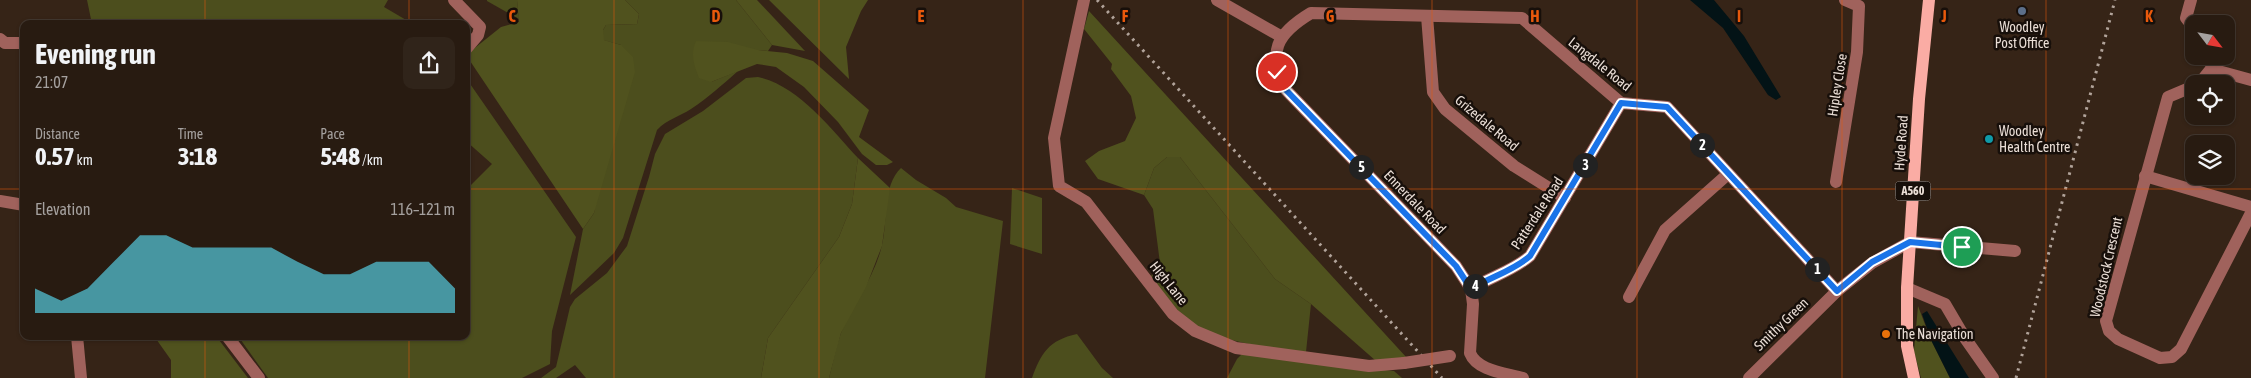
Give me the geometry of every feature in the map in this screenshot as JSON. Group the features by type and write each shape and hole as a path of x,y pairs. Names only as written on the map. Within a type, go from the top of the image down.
{"main road":[{"name":"Hyde Road","path":"1914,378 1907,346 1908,288 1919,98 1929,0"}],"street":[{"path":"454,0 480,27 478,35 470,44"},
{"name":"High Lane","path":"1084,0 1054,138 1058,186 1086,202 1173,314 1195,331 1236,348 1369,366 1404,364 1470,353"},
{"path":"1217,0 1282,37"},
{"name":"Hipley Close","path":"1836,182 1857,52 1858,6 1845,0"},
{"path":"2187,15 2191,0"},
{"name":"Langdale Road","path":"1282,37 1292,24 1311,13 1522,18 1621,103 1667,107 1837,291"},
{"name":"Grizedale Road","path":"1427,16 1433,92 1445,109 1514,166 1565,198"},
{"name":"Ennerdale Road","path":"1282,37 1276,49 1277,72 1286,90 1456,266 1471,289 1474,304 1470,353"},
{"path":"0,39 5,44 20,43"},
{"path":"2206,75 2211,69 2211,65"},
{"path":"2211,69 2251,80"},
{"name":"Woodstock Crescent","path":"2185,90 2168,97 2144,176 2106,321 2109,331 2118,339 2160,358 2172,357 2181,349 2251,213"},
{"name":"Patterdale Road","path":"1471,289 1488,278 1520,265 1530,256 1621,103"},
{"path":"1629,297 1665,230 1728,174"},
{"path":"2144,176 2251,207"},
{"path":"0,201 20,204"},
{"path":"1910,242 2015,251"},
{"name":"Smithy Green","path":"1748,378 1837,291 1872,262 1910,242"},
{"path":"1908,288 1945,304 1965,338 1993,378"},
{"path":"77,340 81,378"},
{"path":"230,340 259,378"},
{"path":"1470,353 1473,360 1485,367 1523,378"}],"shaded area":[{"path":"87,0 388,0 384,7 406,20 91,20"},
{"path":"517,0 519,19 487,1"},
{"path":"517,0 625,0 639,14 637,24 606,25 603,30 604,40 621,45 633,57 635,72 594,213 583,229 470,61 470,52 501,27 519,22"},
{"path":"625,0 736,0 772,45 768,51 758,50 711,82 738,71 697,105 665,123 657,130 623,238 614,253 570,295 583,229 594,213 621,45 603,40 603,30 606,25 637,24 639,14"},
{"path":"736,0 757,0 805,51 772,45"},
{"path":"769,0 868,0 861,11 846,47 849,79"},
{"path":"1690,0 1714,0 1744,36 1781,97 1776,100 1768,95 1723,28"},
{"path":"1089,11 1407,358 1376,361 1311,304 1275,279 1180,157 1167,157 1154,168 1144,195 1098,179 1085,161 1099,151 1125,141 1136,118 1131,96 1111,69 1112,64 1084,29"},
{"path":"696,41 728,42 758,50 787,53 813,61 869,110 859,137 893,162 887,165 876,165 862,154 838,122 804,87 776,67 757,64 711,82 699,78 693,55"},
{"path":"758,77 787,89 800,99 825,122 858,158 852,204 839,237 768,338 761,378 586,378 575,365 556,378 541,378 556,367 570,307 575,299 607,273 627,246 655,154 665,134 703,111 746,78"},
{"path":"470,84 576,237 552,331 550,364 522,378 268,378 241,340 470,340 470,184 492,164 470,145"},
{"path":"1167,157 1180,157 1275,279 1311,304 1306,352 1252,345 1217,335 1186,319 1167,300 1150,276 1161,271 1153,209 1144,195 1154,168"},
{"path":"858,158 890,188 882,246 866,287 841,333 829,378 761,378 768,338 839,237 852,204"},
{"path":"901,168 916,180 946,198 956,207 1003,221 985,378 829,378 841,333 879,257 884,236 888,194 895,175"},
{"path":"1012,188 1042,198 1042,254 1010,244"},
{"path":"1918,306 1931,340 1950,378 1921,378 1914,351"},
{"path":"1927,311 1969,378 1950,378 1931,340 1922,314"},
{"path":"1077,334 1102,368 1113,378 1032,378 1039,361 1047,349 1059,340"},
{"path":"157,340 219,340 248,378 171,378 171,360"},
{"path":"1242,354 1394,371 1402,378 1227,378 1237,359"}],"railway":[{"path":"1097,0 1442,378"},
{"path":"2016,378 2115,0"}],"place":[{"name":"Woodley Post Office","path":"2022,11"},
{"name":"Woodley Health Centre","path":"1989,139"},
{"name":"The Navigation","path":"1886,334"}],"route":[{"path":"1277,72 1286,90 1456,266 1471,289 1488,278 1520,265 1530,256 1621,103 1667,107 1837,291 1872,262 1910,242 1962,247"}]}
